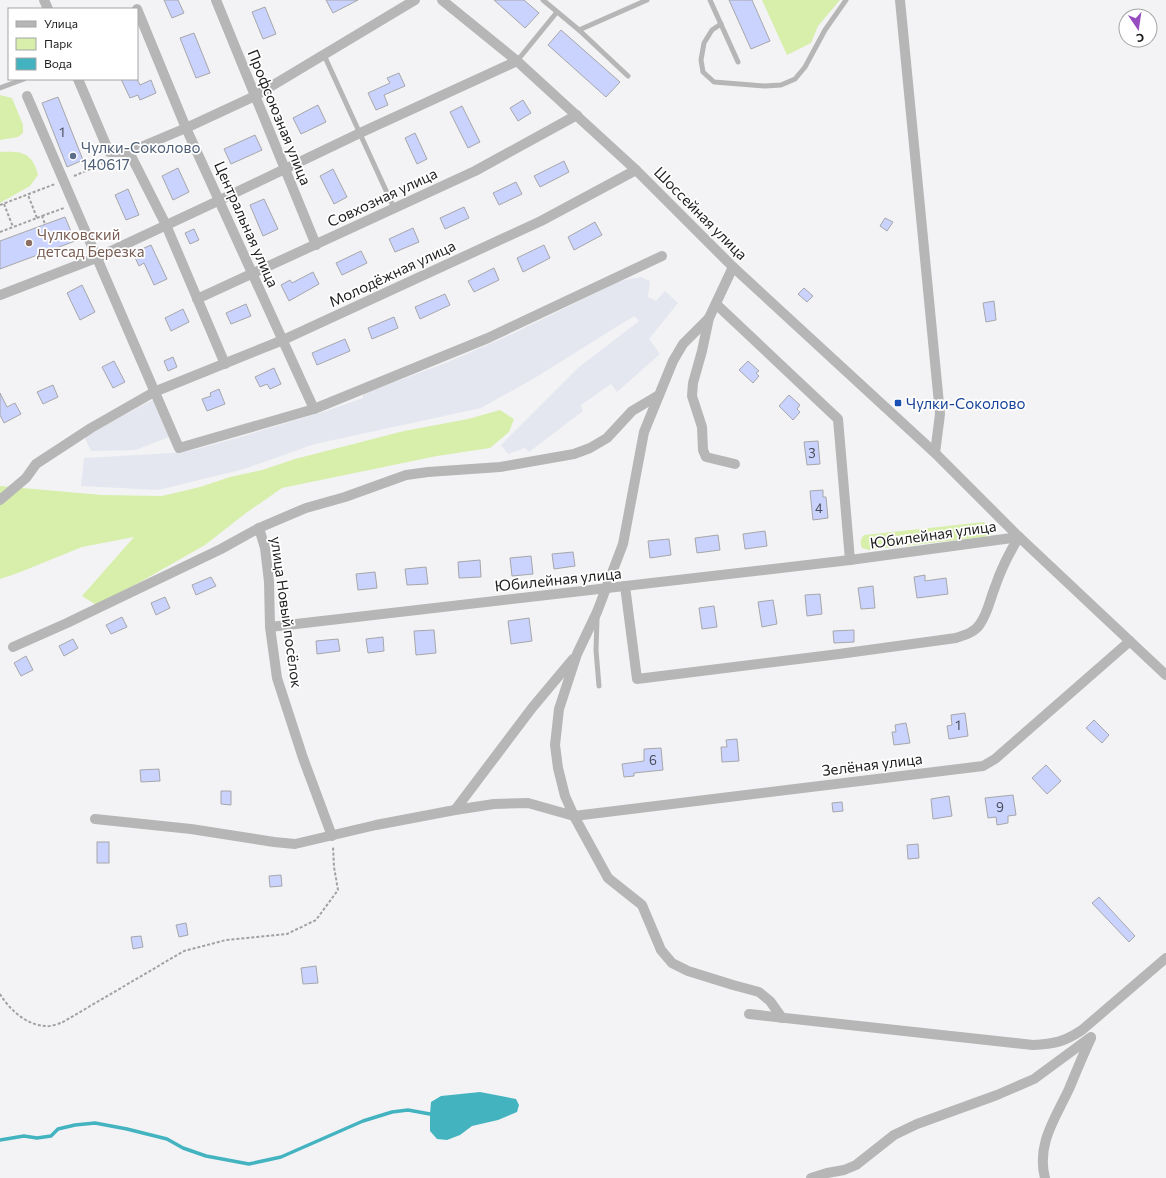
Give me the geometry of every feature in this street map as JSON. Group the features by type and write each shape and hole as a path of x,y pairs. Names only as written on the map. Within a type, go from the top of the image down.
{"street":[{"name":"Профсоюзная улица","path":"216,0 316,245"},
{"path":"78,80 109,152 129,152 256,96 415,0"},
{"name":"Шоссейная улица","path":"442,0 517,61 636,170 733,267 935,453 1019,537 1166,675"},
{"path":"900,0 940,414 935,453"},
{"name":"Центральная улица","path":"138,11 186,128 314,409"},
{"path":"0,295 96,258 360,133 517,61"},
{"path":"27,96 179,448 314,409 488,338 662,256"},
{"name":"Совхозная улица","path":"197,299 475,171 577,115"},
{"path":"129,152 166,225 225,364"},
{"name":"Молодёжная улица","path":"0,500 26,478 36,464 91,428 154,392 283,340 541,221 636,170"},
{"path":"733,267 709,318 693,383 692,396 702,427 703,450 706,457 735,464"},
{"name":"Юбилейная улица","path":"716,304 838,419 850,560"},
{"path":"709,318 683,344 673,361 644,432 623,544 597,612 577,654 559,709 555,745 558,768 565,796 574,816 608,878 642,905 661,950 672,963 688,972 760,992 770,1001 782,1018"},
{"path":"13,647 221,549 259,528 306,508 345,497 406,475 500,467 574,454 590,448 607,438 632,411 659,395"},
{"name":"улица Новый посёлок","path":"259,528 265,548 269,582 270,627 277,678 303,758 332,836"},
{"path":"626,586 637,679 839,654 956,638 970,633 979,625 987,611 994,588 1007,557 1019,537"},
{"name":"Юбилейная улица","path":"270,627 850,560 1019,537"},
{"name":"Зелёная улица","path":"574,816 982,766 995,759 1130,642"},
{"path":"455,810 532,708 577,654"},
{"path":"95,819 191,829 296,844 376,825 494,804 528,803 574,816"},
{"path":"749,1014 1033,1045 1053,1044 1070,1038 1082,1030 1166,958"},
{"path":"1045,1178 1043,1152 1049,1126 1068,1089 1091,1037 1094,1019"},
{"path":"811,1178 826,1173 844,1170 856,1165 894,1135 917,1124 997,1095 1034,1079 1091,1037"}],"lane":[{"path":"543,0 579,30 628,76"},
{"path":"579,30 647,0"},
{"path":"710,0 738,62"},
{"path":"721,24 712,30 704,43 701,60 703,72 714,82 765,86 781,85 796,79 805,67 825,30 846,0"},
{"path":"517,61 557,12"},
{"path":"324,55 394,208"},
{"path":"0,88 21,80"},
{"path":"597,612 596,650 599,686"}],"path":[{"path":"28,195 37,218"},
{"path":"4,204 14,227"},
{"path":"0,232 74,204"},
{"path":"42,216 45,224"},
{"path":"0,994 5,1003 22,1018 45,1026 63,1022 184,950 226,940 287,934 316,920 338,890 334,867 332,836"}],"shaded area":[{"path":"641,277 650,281 648,297 656,301 665,291 678,303 649,339 660,354 617,392 611,384 581,405 583,411 529,452 525,448 508,454 501,445 579,367 639,321 634,316 533,379 481,408 315,444 244,469 158,490 81,486 84,458 172,453 193,450 329,410 363,398 363,394 448,362 510,335 620,281"},
{"path":"153,400 169,437 136,450 91,451 84,436"}],"green space":[{"path":"762,0 840,0 818,26 811,43 787,55"},
{"path":"0,95 12,98 23,125 23,133 18,137 0,140"},
{"path":"0,152 25,154 33,162 38,175 30,186 0,203"},
{"path":"500,410 514,419 509,432 490,448 437,456 282,488 246,513 205,545 98,606 82,596 134,537 82,547 0,579 0,486 102,495 162,496 200,487 230,477 262,470 295,459 404,431 468,419"},
{"path":"984,522 990,528 991,536 869,550 862,548 861,544 861,540 864,535"}],"water":[{"path":"480,1092 516,1099 519,1105 517,1112 498,1120 472,1126 460,1135 447,1140 437,1139 430,1131 431,1102 441,1096"}],"building":[{"path":"164,0 178,0 184,13 172,18"},
{"path":"326,0 358,0 333,13"},
{"path":"494,0 524,0 539,13 525,28"},
{"path":"729,0 752,0 770,41 751,49"},
{"path":"265,7 276,34 263,39 252,12"},
{"path":"561,30 620,82 606,97 548,45"},
{"path":"194,33 210,73 196,78 180,38"},
{"path":"399,73 405,86 384,95 388,105 376,110 368,93 390,83 387,78"},
{"path":"121,80 138,80 140,85 151,80 156,93 140,100 138,95 130,98"},
{"path":"58,97 83,160 67,167 42,103"},
{"path":"523,100 531,113 518,121 510,108"},
{"path":"318,105 326,122 301,134 293,118"},
{"path":"462,106 480,142 468,148 450,112"},
{"path":"415,133 427,159 417,164 405,138"},
{"path":"255,135 262,150 231,164 224,149"},
{"path":"564,161 569,172 540,187 534,176"},
{"path":"178,168 189,192 173,200 162,176"},
{"path":"333,169 347,197 334,204 320,176"},
{"path":"516,182 522,194 499,205 493,193"},
{"path":"128,189 139,215 126,220 115,195"},
{"path":"264,199 278,229 263,236 250,205"},
{"path":"464,207 469,218 445,229 440,218"},
{"path":"65,217 75,241 0,269 0,241"},
{"path":"885,218 893,222 887,231 880,226"},
{"path":"595,222 602,235 574,250 568,237"},
{"path":"413,228 419,242 395,252 389,239"},
{"path":"194,229 199,240 190,244 185,233"},
{"path":"151,245 167,279 154,285 144,263 139,266 133,253"},
{"path":"544,245 550,258 523,272 517,258"},
{"path":"361,251 367,263 342,275 336,263"},
{"path":"494,268 499,280 474,292 468,281"},
{"path":"313,272 319,284 289,301 281,285 290,280 292,283"},
{"path":"82,285 95,312 80,320 67,293"},
{"path":"804,288 813,296 807,302 798,294"},
{"path":"445,294 450,305 420,319 415,307"},
{"path":"994,301 996,320 986,322 983,303"},
{"path":"246,304 251,316 231,324 226,313"},
{"path":"183,309 189,322 171,331 165,318"},
{"path":"394,317 398,328 372,339 368,328"},
{"path":"345,339 350,351 317,365 312,353"},
{"path":"173,357 177,367 168,371 164,361"},
{"path":"114,361 125,382 113,388 102,367"},
{"path":"748,361 759,371 756,373 759,376 753,383 739,370"},
{"path":"274,368 281,384 270,389 267,384 260,387 255,377"},
{"path":"53,385 58,397 43,404 37,392"},
{"path":"219,389 225,404 207,411 202,399 211,396 210,393"},
{"path":"0,393 7,407 15,403 21,414 4,423 0,415"},
{"path":"789,395 800,405 797,409 800,412 793,420 779,406"},
{"path":"818,441 820,464 807,465 804,442"},
{"path":"823,490 823,497 826,497 828,518 813,520 810,491"},
{"path":"765,531 767,546 745,549 743,534"},
{"path":"718,535 720,550 697,553 695,538"},
{"path":"669,539 671,555 650,558 648,541"},
{"path":"573,552 575,566 554,569 552,554"},
{"path":"531,556 533,574 512,576 510,558"},
{"path":"480,560 481,577 459,578 458,562"},
{"path":"426,567 428,584 407,585 405,569"},
{"path":"375,572 377,588 358,590 356,574"},
{"path":"925,575 925,581 946,578 948,594 917,598 914,577"},
{"path":"211,577 216,586 196,595 192,585"},
{"path":"873,586 875,608 861,609 858,588"},
{"path":"820,594 822,614 807,616 805,595"},
{"path":"165,597 170,608 156,615 151,603"},
{"path":"773,600 777,624 762,627 758,602"},
{"path":"714,606 717,627 702,629 699,608"},
{"path":"122,617 127,627 111,634 106,625"},
{"path":"529,618 532,641 511,644 508,621"},
{"path":"434,630 436,653 416,655 414,631"},
{"path":"854,630 854,642 834,643 833,631"},
{"path":"383,637 384,651 368,653 366,639"},
{"path":"73,639 78,648 64,656 59,646"},
{"path":"338,639 340,651 317,654 316,641"},
{"path":"26,656 33,670 21,676 14,663"},
{"path":"965,713 968,736 949,739 947,726 952,725 951,715"},
{"path":"1094,720 1109,735 1102,743 1086,728"},
{"path":"906,723 910,743 894,745 892,732 896,732 895,725"},
{"path":"737,739 739,761 722,762 721,747 727,747 726,740"},
{"path":"661,748 663,770 634,773 634,776 624,777 622,764 644,761 644,749"},
{"path":"1046,765 1061,781 1047,794 1032,778"},
{"path":"159,769 160,781 141,782 140,770"},
{"path":"221,791 231,791 231,805 221,804"},
{"path":"1013,795 1016,815 1008,816 1008,823 997,825 996,817 988,818 985,798"},
{"path":"949,796 952,816 933,819 931,799"},
{"path":"842,802 843,811 833,812 832,803"},
{"path":"97,842 109,842 109,863 97,863"},
{"path":"918,844 919,858 908,859 907,845"},
{"path":"281,875 282,886 270,887 269,876"},
{"path":"1099,897 1135,936 1129,942 1092,903"},
{"path":"186,923 188,935 179,937 176,925"},
{"path":"141,936 143,947 133,949 131,937"},
{"path":"316,966 318,983 303,984 301,968"}],"waterway":[{"path":"0,1140 24,1136 37,1138 51,1136 58,1129 75,1125 95,1123 167,1139 183,1148 206,1156 249,1164 281,1157 363,1121 392,1112 408,1110 430,1114"}],"place":[{"name":"Чулки-Соколово 140617","path":"73,156"},
{"name":"Чулковский детсад Березка","path":"29,243"},
{"name":"Чулки-Соколово","path":"898,403"}]}
